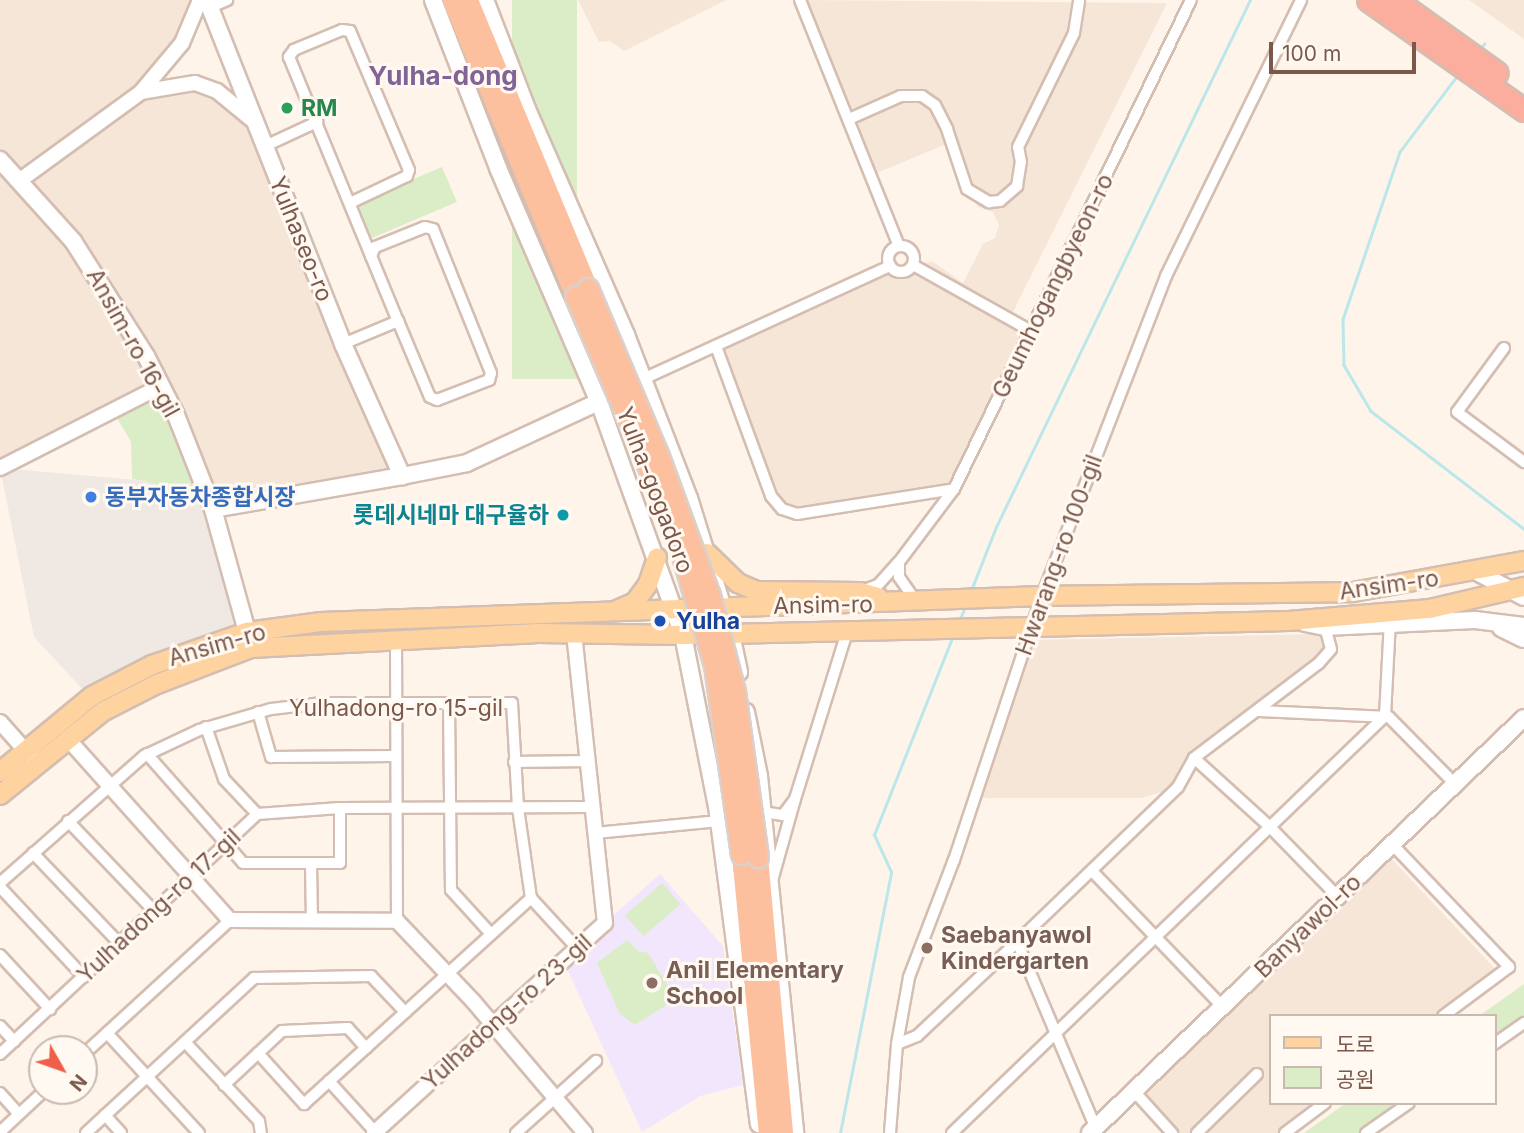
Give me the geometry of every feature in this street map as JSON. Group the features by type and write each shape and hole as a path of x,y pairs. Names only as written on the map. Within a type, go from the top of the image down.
{"highway":[{"name":"Yulha-gogadoro","path":"452,0 582,292 659,456 710,595 735,691 750,856 768,1133"},
{"name":"Yulha-gogadoro","path":"467,0 582,292"},
{"path":"1368,0 1489,76 1524,93"},
{"path":"1395,0 1451,50"},
{"path":"1489,76 1524,110"},
{"name":"Yulha-gogadoro","path":"750,856 783,1133"}],"main road":[{"path":"433,0 498,167 599,402 657,558 680,607 682,635 719,821 760,1133"},
{"path":"485,0 643,379 707,553 731,634 763,812 795,1133"},
{"name":"Yulhaseo-ro","path":"205,3 343,344 402,476"},
{"name":"Ansim-ro 16-gil","path":"0,160 73,241 162,386 213,509 247,632"},
{"path":"213,509 467,463 643,379"},
{"path":"650,538 673,559 689,561 707,553"},
{"path":"707,553 738,583 757,591 860,592 907,602"},
{"path":"609,614 635,602 648,584 657,558"},
{"name":"Ansim-ro","path":"0,772 92,696 152,665 247,632 333,621 609,614 680,607 1042,596 1353,592 1524,561"},
{"path":"1475,571 1519,591"},
{"name":"Ansim-ro","path":"0,795 102,712 157,684 251,648 396,638 731,634 848,628 1011,629 1289,621 1430,609 1519,591"},
{"path":"1289,621 1325,627 1390,621 1475,620 1524,626"},
{"path":"1475,620 1514,631 1524,639"},
{"path":"697,700 723,687 744,699"},
{"name":"Banyawol-ro","path":"1095,1131 1392,844 1522,724"}],"street":[{"path":"19,181 141,92 182,43 205,3 227,0"},
{"path":"800,0 899,246 913,253 913,265"},
{"path":"849,119 901,96 922,96 935,105 947,129 967,189 989,202 1000,201 1017,186 1021,162 1018,147 1074,33 1079,0"},
{"name":"Geumhogangbyeon-ro","path":"860,592 878,585 899,562 954,489 1033,332 1191,0"},
{"name":"Hwarang-ro 100-gil","path":"890,1133 897,1044 917,948 954,859 1042,596 1166,276 1301,0"},
{"path":"350,203 407,176 409,170 350,31 342,30 294,50 289,57 317,122 371,256 398,321 430,397 437,400 489,380 491,373 433,229 425,227 375,247 371,256"},
{"path":"141,92 195,83 217,91 252,120"},
{"path":"263,147 317,122"},
{"path":"890,266 890,254 899,246"},
{"path":"913,265 1033,332"},
{"path":"890,266 902,272 913,265"},
{"path":"643,379 717,349 890,266"},
{"path":"343,344 398,321"},
{"path":"1504,348 1457,412 1524,462"},
{"path":"717,349 771,496 782,509 797,514 954,489"},
{"path":"0,468 162,386"},
{"path":"899,562 899,577 907,602"},
{"path":"952,1133 1385,716 1390,621"},
{"path":"897,1044 918,1036 1092,871 1178,787 1194,758 1259,711 1327,654 1331,643 1325,627"},
{"path":"771,887 848,628"},
{"name":"Yulhadong-ro 23-gil","path":"375,1133 605,923 574,635"},
{"path":"396,638 393,703 397,921 494,1024 585,1133"},
{"path":"449,703 451,890 491,934"},
{"name":"Yulhadong-ro 15-gil","path":"0,885 108,785 147,754 206,727 258,712 323,704 512,703 514,762"},
{"path":"1259,711 1385,716 1455,784"},
{"path":"258,712 271,757 394,756"},
{"path":"0,722 37,764"},
{"path":"206,727 224,779 257,814"},
{"path":"67,738 230,920"},
{"path":"147,754 243,863 340,863 340,808"},
{"path":"1194,758 1270,827 1338,897"},
{"path":"577,948 531,898 517,808 514,762 587,761"},
{"path":"763,812 783,815 795,799"},
{"name":"Yulhadong-ro 17-gil","path":"0,1054 257,814 340,808 592,807"},
{"path":"68,821 153,911"},
{"path":"595,833 719,821"},
{"path":"1392,844 1509,967 1446,1014"},
{"path":"33,853 120,944"},
{"path":"311,864 312,922"},
{"path":"1092,871 1224,1008"},
{"path":"0,885 84,977"},
{"path":"258,1053 304,1104 531,898"},
{"path":"98,1042 230,920 397,921"},
{"path":"1017,942 1095,1131"},
{"path":"0,955 50,1009"},
{"path":"86,1133 254,978 371,976 405,1012"},
{"path":"1496,1043 1524,1023"},
{"path":"0,1026 14,1041"},
{"path":"224,1084 282,1031 348,1028 366,1048"},
{"path":"107,1033 199,1133"},
{"path":"185,1042 259,1121 261,1133"},
{"path":"516,1133 596,1060"},
{"path":"1197,1133 1256,1074"},
{"path":"329,1081 375,1133"},
{"path":"1134,1091 1172,1133"},
{"path":"0,1093 19,1114"},
{"path":"0,1132 29,1105"},
{"path":"1285,1133 1322,1105"},
{"path":"1366,1133 1406,1105"},
{"path":"105,1115 121,1133"}],"shaded area":[{"path":"0,0 200,0 193,20 142,91 195,83 252,120 402,476 213,509 161,387 0,468"},
{"path":"578,0 726,0 624,51 610,41 599,42"},
{"path":"800,0 1167,3 1011,316 1033,332 954,489 797,514 771,496 717,349 890,266 899,273 932,261 963,283 983,244 995,238 999,225 993,212 978,207 967,189 951,142 872,175"},
{"path":"1469,0 1524,0 1524,39"},
{"path":"0,468 147,481 213,509 249,641 100,708 34,637"},
{"path":"1323,636 1327,647 1324,653 1205,745 1166,791 1141,798 981,798 1033,640"},
{"path":"1384,851 1500,974 1446,1014 1268,1014 1268,1105 1322,1105 1285,1133 1172,1133 1134,1091"},
{"name":"Anil Elementary School","path":"660,874 723,946 743,1085 700,1096 642,1132 563,960"}],"green space":[{"path":"512,0 577,0 577,379 512,379"},
{"path":"442,167 457,202 372,238 357,203"},
{"path":"161,386 213,509 147,481 132,479 131,442 113,411"},
{"path":"662,883 680,904 643,936 625,915"},
{"path":"627,940 638,951 648,953 676,999 635,1025 620,1014 597,963"},
{"path":"1524,984 1524,1020 1496,1040 1496,1014 1482,1014"},
{"path":"1343,1105 1401,1105 1361,1133 1304,1133"}],"waterway":[{"path":"970,593 996,527 1250,0"},
{"path":"1479,50 1484,44"},
{"path":"1459,74 1400,152 1343,319 1344,365 1371,411 1524,529"},
{"path":"959,622 965,606"},
{"path":"840,1133 891,872 874,835 953,635"}],"place":[{"name":"RM","path":"287,108"},
{"name":"동부자동차종합시장","path":"91,497"},
{"name":"롯데시네마 대구율하","path":"563,515"},
{"name":"Yulha","path":"660,621"},
{"name":"Saebanyawol Kindergarten","path":"927,948"},
{"name":"Anil Elementary School","path":"652,983"}],"district":[{"name":"Yulha-dong","path":"443,76"}]}
